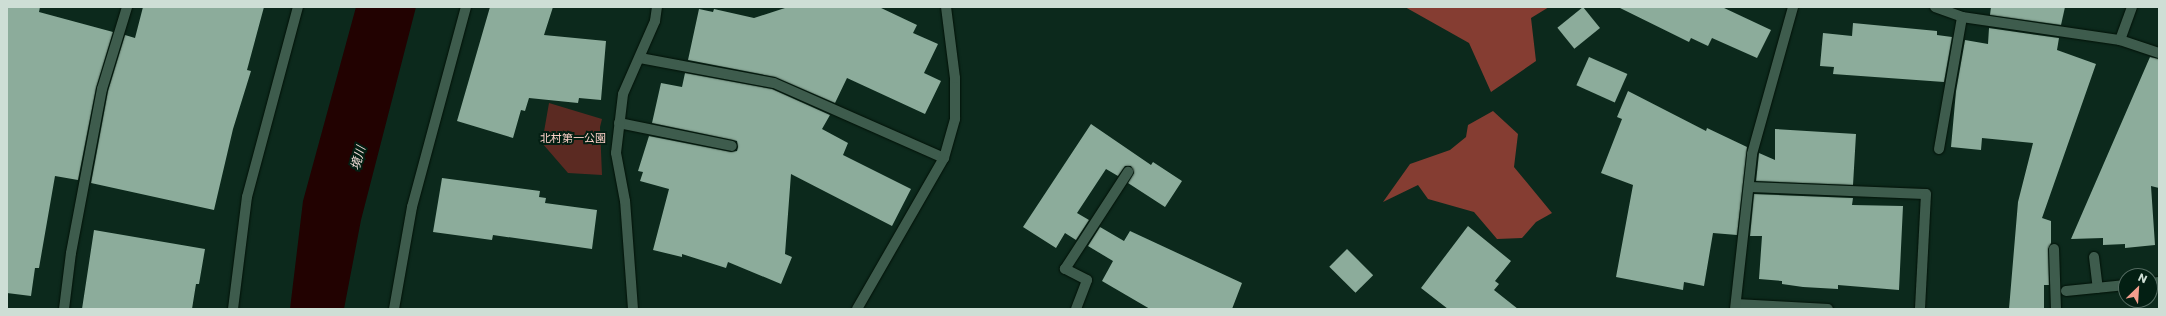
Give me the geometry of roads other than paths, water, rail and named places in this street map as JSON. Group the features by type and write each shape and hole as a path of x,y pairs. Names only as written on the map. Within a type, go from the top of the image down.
{"street":[{"path":"64,309 71,253 102,89 127,7"},
{"path":"233,309 246,198 298,7"},
{"path":"394,309 412,207 466,7"},
{"path":"633,309 625,201 616,152 623,94 640,58 655,20 656,7"},
{"path":"858,309 944,158 955,119 955,78 946,7"},
{"path":"1793,7 1752,154 1736,307 1828,309"},
{"path":"1935,7 1962,16 2120,40 2159,54"},
{"path":"2120,40 2132,7"},
{"path":"1939,149 1962,16"},
{"path":"640,58 774,83 944,158"},
{"path":"619,123 732,146"},
{"path":"1076,309 1088,280 1065,269 1128,172"},
{"path":"1749,187 1926,194 1920,309"},
{"path":"2054,249 2056,309"},
{"path":"2094,257 2098,288"},
{"path":"2066,291 2118,286"}],"water":[{"name":"境川","path":"356,7 416,7 361,220 344,309 290,309 303,201"}],"park label":[{"name":"北村第一公園","path":"573,138"}]}
